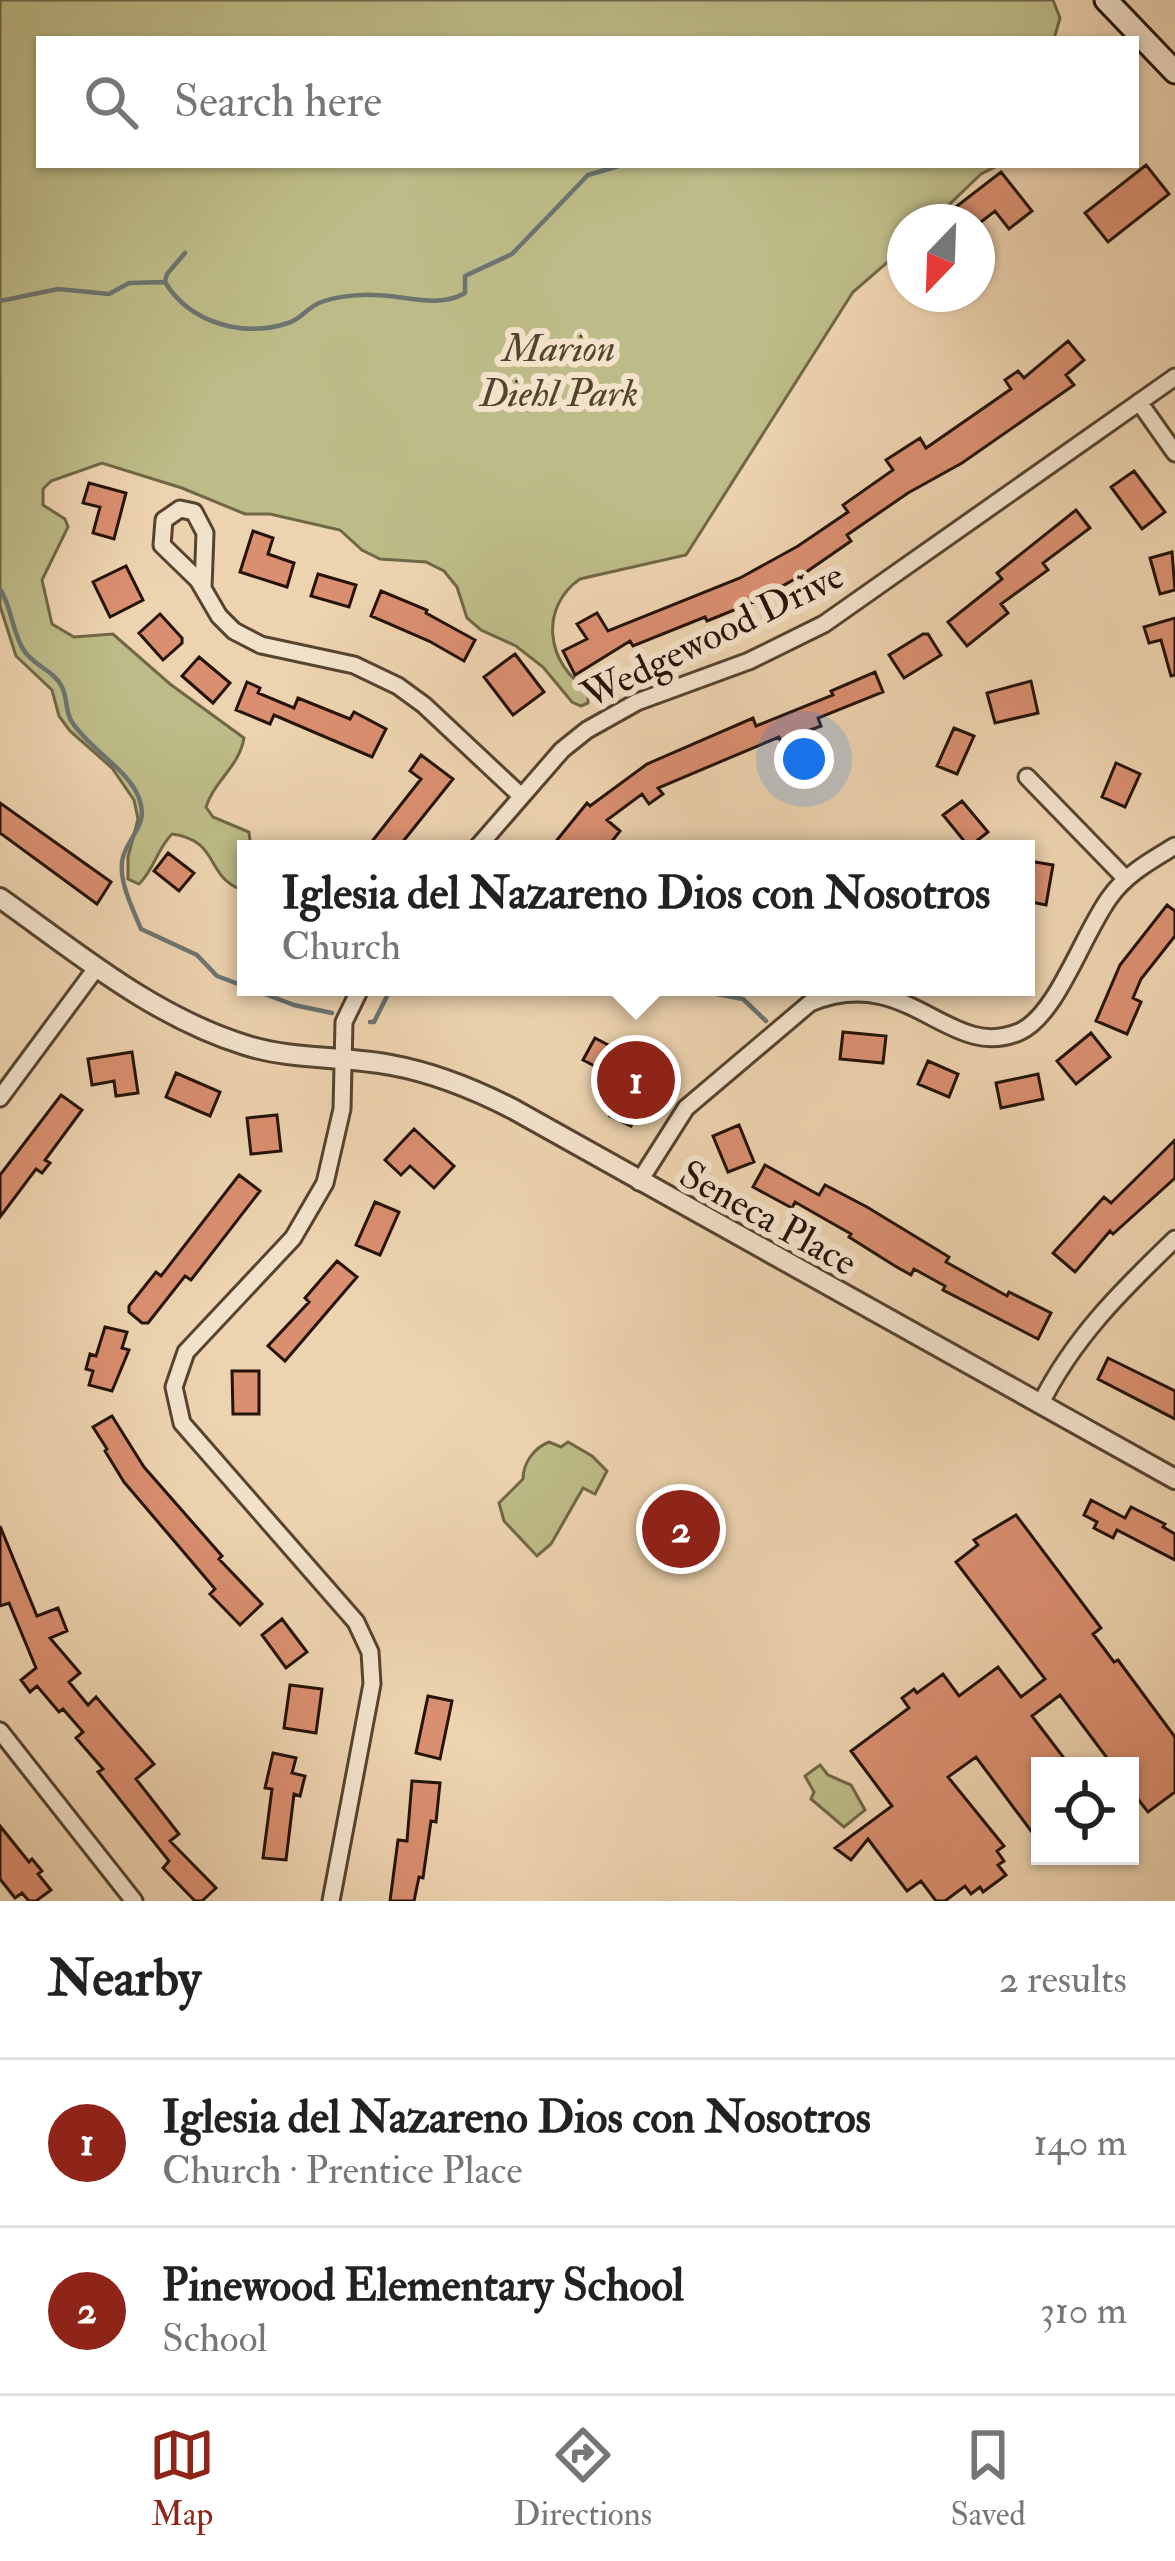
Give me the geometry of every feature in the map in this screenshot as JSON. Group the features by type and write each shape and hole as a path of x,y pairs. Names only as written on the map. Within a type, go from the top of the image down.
{"main road":[{"path":"1106,0 1175,72"}],"street":[{"name":"Wedgewood Drive","path":"483,840 562,750 603,720 637,702 749,661 824,624 1175,377"},
{"path":"1139,402 1175,453"},
{"path":"203,588 205,533 194,512 180,509 164,520 160,538 169,556 203,588 219,616 251,641 354,665 398,686 520,795"},
{"path":"1028,777 1126,879"},
{"path":"889,996 959,1031 987,1038 1031,1026 1050,1007 1084,935 1126,879 1175,846"},
{"name":"Seneca Place","path":"0,898 141,998 200,1029 265,1050 411,1070 474,1089 1175,1479"},
{"path":"0,1098 97,967"},
{"path":"332,1901 372,1684 370,1652 356,1622 182,1423 174,1387 186,1352 280,1253 314,1208 336,1146 344,1022 355,996"},
{"path":"639,1182 686,1108 810,1003 826,996"},
{"path":"1040,1405 1054,1375 1089,1325 1175,1239"},
{"path":"0,1731 134,1901"}],"green space":[{"name":"Marion Diehl Park","path":"0,0 1053,0 1060,18 1055,36 36,36 36,168 993,168 950,204 887,204 887,263 853,292 686,555 580,579 567,591 553,620 553,636 563,666 588,689 588,703 581,706 516,646 467,618 457,587 444,571 426,562 380,559 340,530 270,514 245,514 102,463 51,481 43,489 43,505 65,519 68,527 42,580 52,624 74,637 113,634 170,684 244,738 206,807 213,817 249,832 250,840 237,840 237,887 222,876 198,843 172,834 139,884 128,879 128,857 138,819 134,800 112,768 70,731 59,716 52,690 16,656 0,606"},
{"path":"549,1442 561,1447 568,1442 607,1471 595,1494 583,1488 551,1544 537,1556 504,1521 499,1503 523,1479 530,1457"},
{"path":"820,1765 828,1775 851,1785 865,1810 844,1827 811,1799 814,1792 805,1776"}],"building":[{"path":"1146,165 1169,194 1108,242 1085,213"},
{"path":"1001,172 1032,211 1009,229 995,204 960,204"},
{"path":"1068,341 1084,360 1066,375 1074,385 847,535 851,541 802,575 707,621 705,617 633,646 630,641 575,675 563,651 587,639 577,624 597,613 608,631 740,578 798,546 848,512 843,505 893,470 886,460 920,438 926,448 1011,389 1005,380 1018,371 1024,378"},
{"path":"1134,471 1165,512 1142,529 1111,487"},
{"path":"89,483 126,493 114,539 93,533 100,507 83,503"},
{"path":"1076,510 1090,528 1043,563 1048,570 1001,604 1008,613 967,646 948,622 1002,579 997,573"},
{"path":"253,531 273,538 268,554 294,563 287,587 240,572"},
{"path":"1172,552 1175,590 1160,594 1150,558"},
{"path":"126,566 143,600 110,617 93,582"},
{"path":"318,574 356,585 349,607 311,596"},
{"path":"381,591 427,610 475,640 464,661 371,616"},
{"path":"160,614 182,638 163,660 139,633"},
{"path":"1175,618 1175,675 1171,676 1161,640 1149,643 1144,627"},
{"path":"928,634 941,655 904,678 889,655"},
{"path":"515,654 544,692 513,715 484,677"},
{"path":"199,657 230,683 213,703 182,676"},
{"path":"875,672 883,692 818,718 821,726 802,733 807,747 786,755 779,737 658,788 663,794 649,804 642,794 607,820 620,831 613,840 557,840 587,803 590,806 647,764 753,718 756,726 833,695 831,691"},
{"path":"1031,681 1038,713 995,723 987,693"},
{"path":"247,682 260,688 258,693 294,708 298,698 350,719 354,712 386,729 372,757 274,715 270,724 236,710"},
{"path":"954,728 974,736 957,774 937,766"},
{"path":"421,755 453,779 404,840 373,840 421,779 410,771"},
{"path":"1116,763 1140,774 1125,807 1102,797"},
{"path":"962,801 988,832 978,840 963,840 943,815"},
{"path":"0,803 111,882 97,904 0,833"},
{"path":"168,853 194,873 179,891 154,871"},
{"path":"1035,862 1053,865 1046,905 1035,903"},
{"path":"1167,905 1175,911 1175,936 1141,979 1133,998 1141,1002 1127,1034 1096,1021 1120,965"},
{"path":"843,1032 886,1036 883,1063 840,1059"},
{"path":"1091,1033 1110,1057 1076,1084 1057,1061"},
{"path":"595,1038 650,1067 645,1077 667,1088 659,1105 646,1098 631,1126 610,1116 627,1083 583,1060"},
{"path":"132,1052 138,1093 116,1096 114,1081 92,1085 88,1059"},
{"path":"928,1061 958,1074 949,1097 918,1084"},
{"path":"176,1073 220,1092 210,1116 166,1097"},
{"path":"1038,1074 1043,1099 1001,1108 996,1083"},
{"path":"61,1095 82,1110 45,1160 50,1163 42,1173 36,1169 0,1217 0,1175"},
{"path":"277,1115 281,1151 251,1154 247,1118"},
{"path":"739,1125 754,1162 728,1172 713,1136"},
{"path":"414,1129 454,1166 434,1188 410,1166 401,1175 385,1160"},
{"path":"1175,1140 1175,1178 1113,1234 1110,1231 1075,1272 1053,1253 1104,1197 1111,1203"},
{"path":"765,1165 819,1195 825,1185 949,1257 946,1262 1007,1296 1009,1292 1051,1313 1038,1339 943,1290 945,1286 914,1269 911,1275 895,1266 795,1202 792,1208 753,1187"},
{"path":"239,1175 260,1191 191,1280 185,1276 148,1323 142,1323 129,1312 129,1306 156,1272 161,1276"},
{"path":"375,1202 399,1212 380,1255 356,1245"},
{"path":"337,1261 357,1277 285,1361 268,1346 309,1302 305,1298"},
{"path":"105,1327 127,1332 122,1348 129,1350 112,1391 89,1385 93,1371 86,1369 90,1354 96,1356"},
{"path":"1108,1358 1175,1391 1175,1419 1098,1379"},
{"path":"232,1371 259,1371 259,1414 233,1414"},
{"path":"112,1416 144,1467 262,1604 240,1625 210,1594 215,1589 124,1482 105,1451 93,1427"},
{"path":"1091,1500 1125,1518 1131,1507 1165,1524 1175,1534 1175,1560 1117,1530 1113,1538 1094,1528 1097,1522 1084,1515"},
{"path":"1016,1515 1101,1628 1093,1634 1175,1737 1175,1792 1148,1812 1139,1800 1139,1757 1106,1757 1060,1695 1032,1716 1063,1757 1031,1757 1031,1831 976,1757 948,1777 1004,1846 997,1851 1004,1861 998,1865 1006,1875 983,1892 980,1887 971,1894 965,1886 945,1901 936,1901 921,1881 907,1891 868,1839 851,1860 835,1848 892,1806 851,1751 909,1708 902,1698 943,1674 959,1696 998,1667 1021,1697 1045,1679 956,1562 978,1545 974,1540"},
{"path":"0,1526 37,1616 58,1608 67,1631 50,1638 80,1673 69,1682 88,1705 96,1697 154,1764 136,1779 179,1834 170,1841 216,1888 202,1901 195,1901 163,1868 169,1861 76,1738 83,1732 37,1686 30,1692 21,1680 36,1668 9,1603 0,1606"},
{"path":"282,1619 307,1652 286,1668 262,1635"},
{"path":"290,1685 322,1689 316,1733 284,1728"},
{"path":"428,1696 452,1701 440,1759 416,1753"},
{"path":"273,1753 296,1758 292,1773 305,1776 300,1796 294,1794 286,1860 263,1858 272,1789 265,1788"},
{"path":"412,1781 440,1783 436,1822 431,1821 423,1878 419,1877 414,1901 390,1901 398,1840 407,1841"},
{"path":"0,1826 42,1871 38,1874 51,1890 36,1901 22,1893 15,1898 0,1879"}],"waterway":[{"path":"165,282 203,317 253,329 288,323 319,303 346,296 455,298 465,293 465,276 512,254 588,175 612,168"},
{"path":"165,282 185,253"},
{"path":"0,301 58,289 109,294 129,283 165,282"},
{"path":"0,589 23,649 58,681 72,722 139,798 142,815 123,857 122,875 141,929 197,955 217,976 237,984"},
{"path":"270,996 332,1013"},
{"path":"370,1022 387,996"},
{"path":"727,996 743,999 766,1021"}],"place":[{"name":"Iglesia del Nazareno Dios con Nosotros","path":"636,1080"},
{"name":"Pinewood Elementary School","path":"681,1529"}]}
